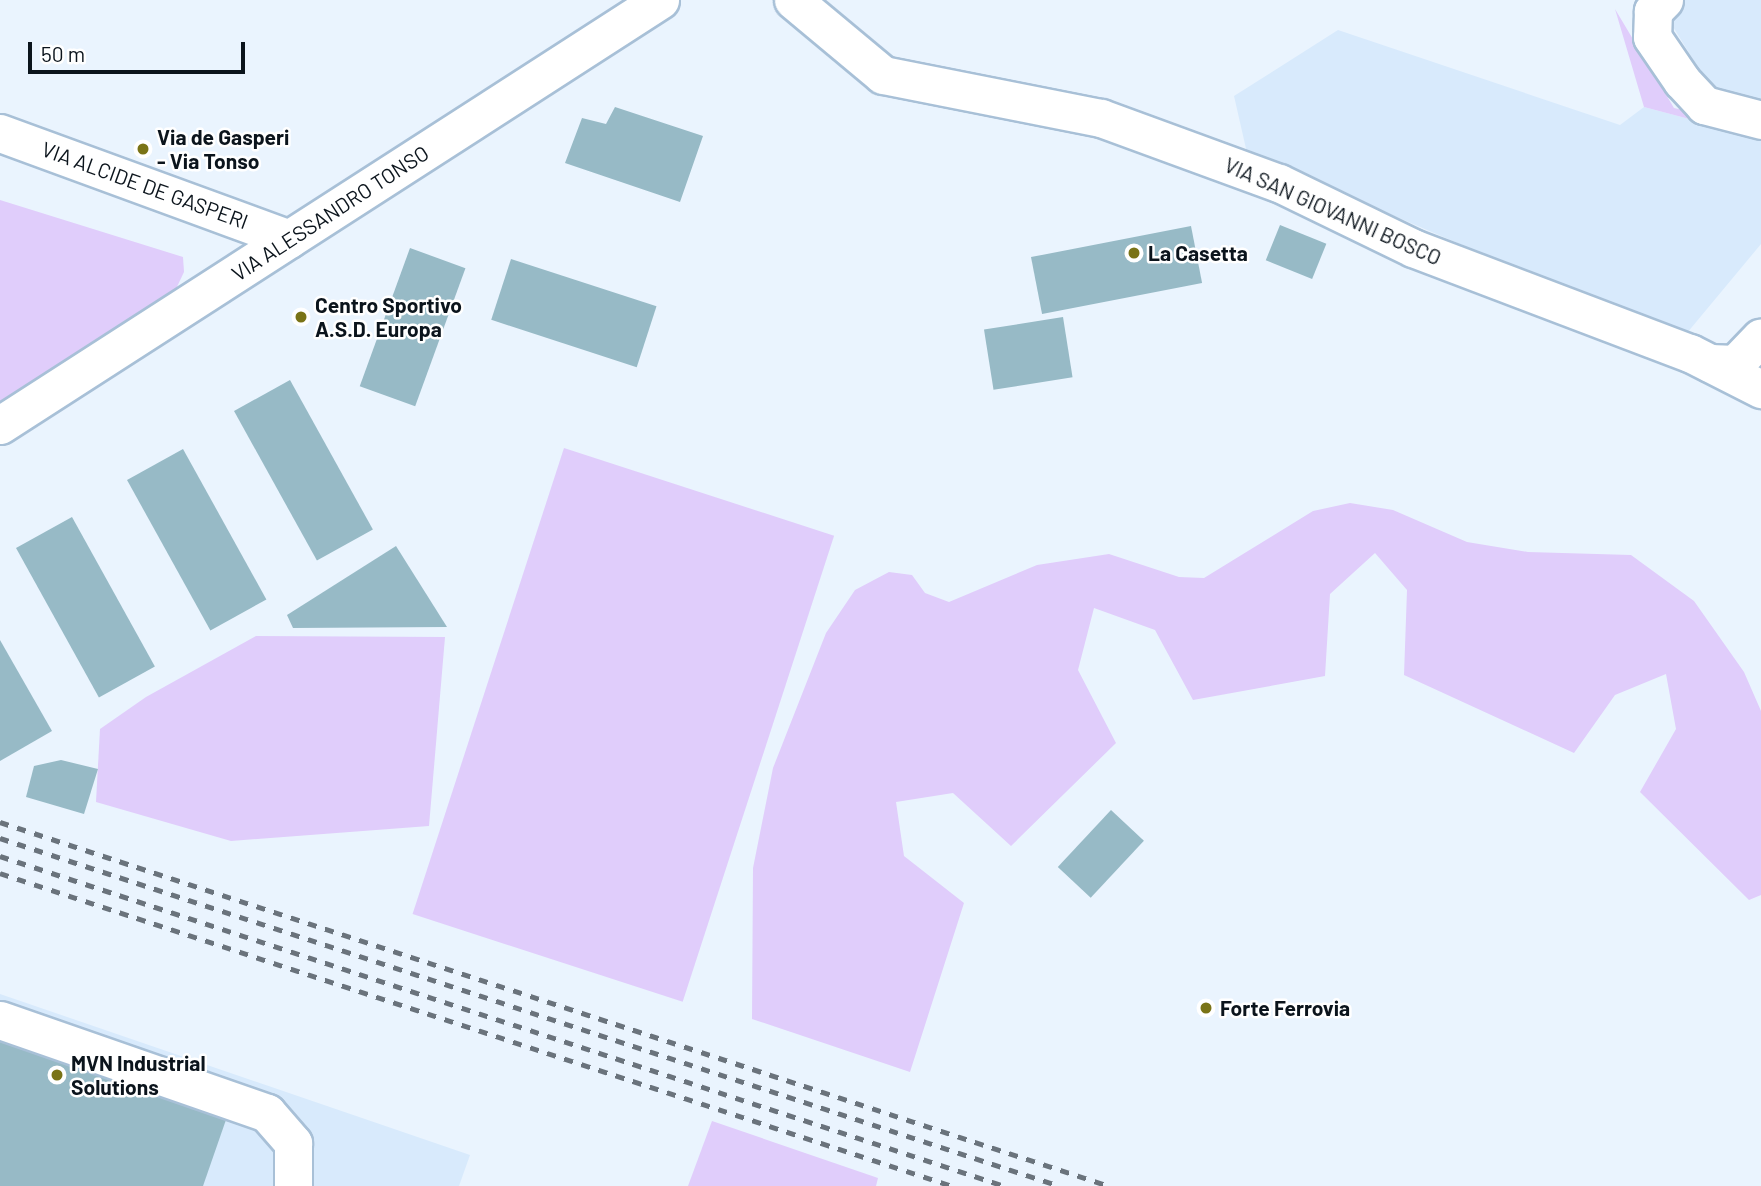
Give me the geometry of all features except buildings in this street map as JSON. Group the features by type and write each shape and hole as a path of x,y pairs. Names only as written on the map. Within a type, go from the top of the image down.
{"street":[{"name":"VIA ALESSANDRO TONSO","path":"0,425 660,0"},
{"name":"VIA SAN GIOVANNI BOSCO","path":"793,0 883,75 1101,118 1279,183 1413,248 1710,363 1761,389"},
{"path":"1664,0 1653,11 1650,28 1682,81 1704,106 1761,120"},
{"name":"VIA ALCIDE DE GASPERI","path":"0,132 289,239"},
{"path":"1710,363 1735,364 1761,337"},
{"path":"0,1020 267,1113 293,1143 293,1186"}],"shaded area":[{"path":"1684,0 1761,0 1761,112 1719,102 1664,12"},
{"path":"1615,9 1674,108 1761,128 1761,138 1644,107"},
{"path":"1338,30 1620,125 1644,107 1761,138 1761,244 1682,339 1247,153 1234,96"},
{"path":"0,200 183,257 184,272 175,291 0,407"},
{"path":"564,448 834,536 683,1002 413,914"},
{"path":"1350,503 1393,510 1467,542 1528,552 1631,555 1694,601 1744,672 1761,711 1761,895 1749,900 1640,792 1676,729 1666,674 1615,695 1574,753 1404,675 1407,590 1375,553 1330,594 1325,676 1193,700 1155,630 1094,608 1078,670 1116,743 1011,846 953,793 896,802 904,856 964,903 910,1072 752,1019 753,868 773,768 826,633 855,590 889,572 912,575 925,593 949,602 1037,565 1109,554 1179,577 1204,578 1313,511"},
{"path":"256,636 445,637 429,826 231,841 96,802 100,729 146,697"},
{"path":"0,994 470,1155 459,1186 0,1186"},
{"path":"712,1121 878,1178 876,1186 688,1186"}],"railway":[{"path":"0,822 1109,1186"},
{"path":"0,838 1060,1186"},
{"path":"0,856 1004,1186"},
{"path":"0,873 952,1186"}],"place":[{"name":"Via de Gasperi - Via Tonso","path":"143,149"},
{"name":"La Casetta","path":"1134,253"},
{"name":"Centro Sportivo A.S.D. Europa","path":"301,317"},
{"name":"Forte Ferrovia","path":"1206,1008"},
{"name":"MVN Industrial Solutions","path":"57,1075"}]}
